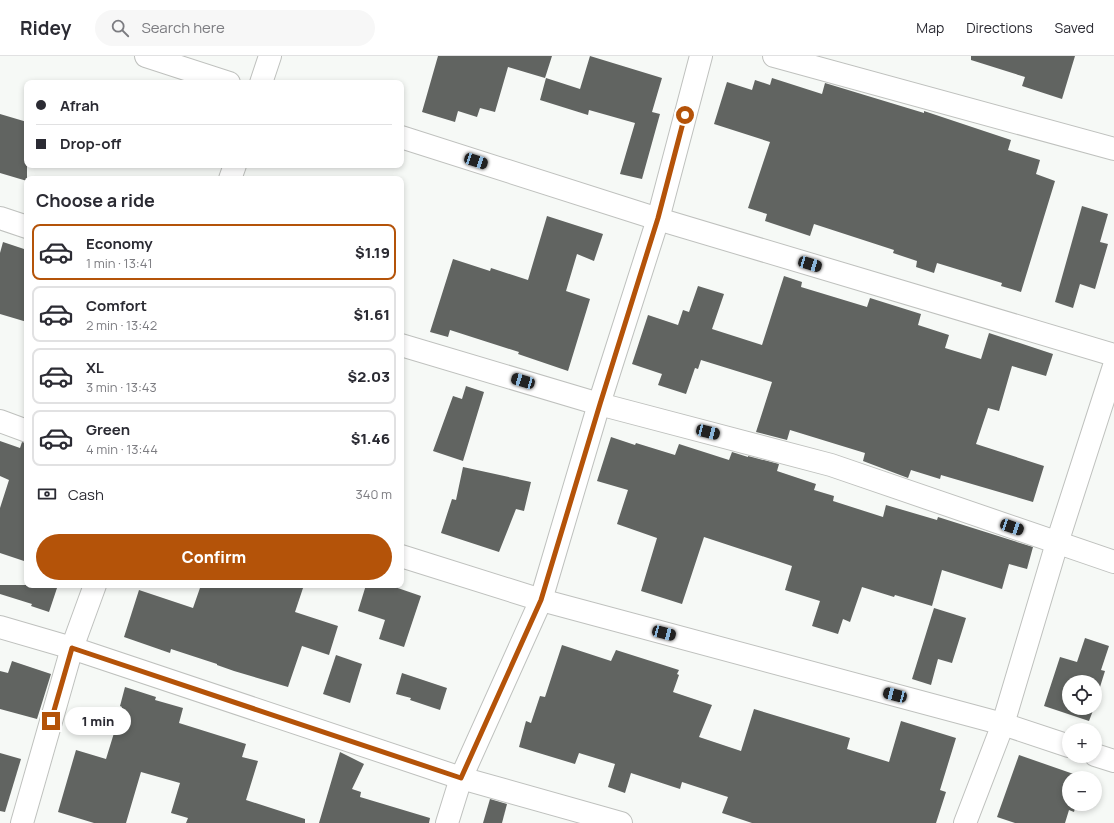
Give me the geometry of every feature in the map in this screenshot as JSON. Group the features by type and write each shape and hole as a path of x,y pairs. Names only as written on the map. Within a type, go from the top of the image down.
{"street":[{"path":"146,56 220,80"},
{"path":"262,80 270,56"},
{"path":"447,823 461,778 541,600 658,218 701,56"},
{"path":"774,56 1114,149"},
{"path":"404,138 658,218 1114,355"},
{"path":"0,218 24,226"},
{"path":"404,346 600,404 831,464 1114,562"},
{"path":"965,823 1003,724 1057,543 1114,366"},
{"path":"0,421 24,430"},
{"path":"404,557 541,600 1003,724 1062,744"},
{"path":"22,823 72,648 94,588"},
{"path":"0,627 72,648 461,778 621,823"},
{"path":"1102,757 1114,761"}],"building":[{"path":"438,56 552,56 545,78 508,67 495,112 480,108 477,117 458,111 455,122 422,112"},
{"path":"590,56 662,78 652,112 660,114 642,179 620,174 635,123 589,110 588,115 540,100 546,78 580,89"},
{"path":"971,56 1075,56 1062,99 1022,86 1025,77 971,60"},
{"path":"772,78 822,94 825,83 924,113 924,111 1011,140 1008,150 1040,160 1036,174 1055,181 1021,292 1001,286 1002,283 937,263 934,273 916,267 917,261 893,253 894,250 814,224 810,236 765,221 767,214 748,208 770,142 714,124 727,82 752,90 755,80 770,85"},
{"path":"0,114 24,121 24,168 27,168 27,176 24,176 24,180 0,173"},
{"path":"1082,206 1108,214 1100,242 1108,244 1095,289 1080,284 1073,308 1055,302"},
{"path":"547,216 603,234 594,261 577,254 566,291 590,299 568,371 518,354 519,352 450,330 448,337 430,332 453,259 490,271 491,268 528,280"},
{"path":"3,242 24,249 24,321 0,314 0,253"},
{"path":"784,276 802,282 801,287 867,307 870,298 921,314 918,325 949,335 945,348 981,359 989,333 1053,354 1046,376 1012,366 999,411 988,408 976,444 1044,466 1033,502 941,475 940,479 911,470 908,478 863,461 865,453 790,430 787,440 756,432 772,382 701,360 698,369 695,368 686,394 658,385 662,374 632,364 648,315 678,325 683,310 689,312 698,286 724,294 712,329 762,345"},
{"path":"466,386 484,392 463,461 433,451 453,396 462,399"},
{"path":"611,437 635,445 636,443 675,455 679,444 729,460 732,452 779,464 777,471 816,484 814,490 834,496 833,501 883,517 886,505 937,520 938,517 1033,547 1027,569 1009,564 1002,589 942,570 932,606 895,595 894,597 862,587 850,622 843,619 838,634 812,626 820,601 785,590 792,566 704,537 682,604 641,591 657,538 617,524 628,490 597,481"},
{"path":"0,441 20,448 22,442 24,442 24,561 0,553 0,508 9,480 0,476"},
{"path":"463,467 531,482 524,511 516,509 499,552 441,533 452,499 456,500"},
{"path":"0,585 24,585 24,588 57,588 49,612 31,606 32,604 0,594"},
{"path":"200,588 303,588 295,612 338,626 329,655 302,646 288,687 234,671 171,649 170,653 124,637 139,590 193,608"},
{"path":"365,588 398,588 421,596 404,647 379,639 385,620 358,611"},
{"path":"934,608 966,618 952,663 938,659 931,685 912,679"},
{"path":"1085,638 1109,646 1101,670 1105,671 1102,681 1102,675 1062,675 1062,712 1044,706 1060,657 1077,662"},
{"path":"562,645 611,661 616,650 679,670 677,674 679,675 673,692 712,705 699,737 741,751 754,709 850,738 847,749 889,762 901,721 956,738 940,790 946,792 936,823 752,823 722,813 728,797 682,782 680,789 631,773 625,793 608,787 615,764 579,753 575,764 519,747 526,721 531,723 540,696 545,697"},
{"path":"336,655 362,664 350,703 323,694"},
{"path":"12,661 51,674 37,719 0,709 0,671 8,673"},
{"path":"402,673 447,688 440,710 410,700 411,698 396,694"},
{"path":"125,687 156,697 155,700 183,708 179,723 246,744 242,757 258,761 246,800 305,819 305,823 186,823 188,818 171,813 180,783 141,772 126,823 94,823 58,812 76,750 106,759 122,707 120,706"},
{"path":"1071,715 1091,715 1089,721"},
{"path":"340,752 364,764 352,789 361,792 360,797 430,818 429,823 319,823"},
{"path":"0,753 21,759 5,812 0,811"},
{"path":"1019,755 1065,771 1062,771 1062,811 1069,811 1065,823 1015,823 997,817"},
{"path":"490,799 507,804 502,823 483,823"}],"route":[{"path":"51,721 72,648 461,778 541,600 658,218 685,115"}]}
